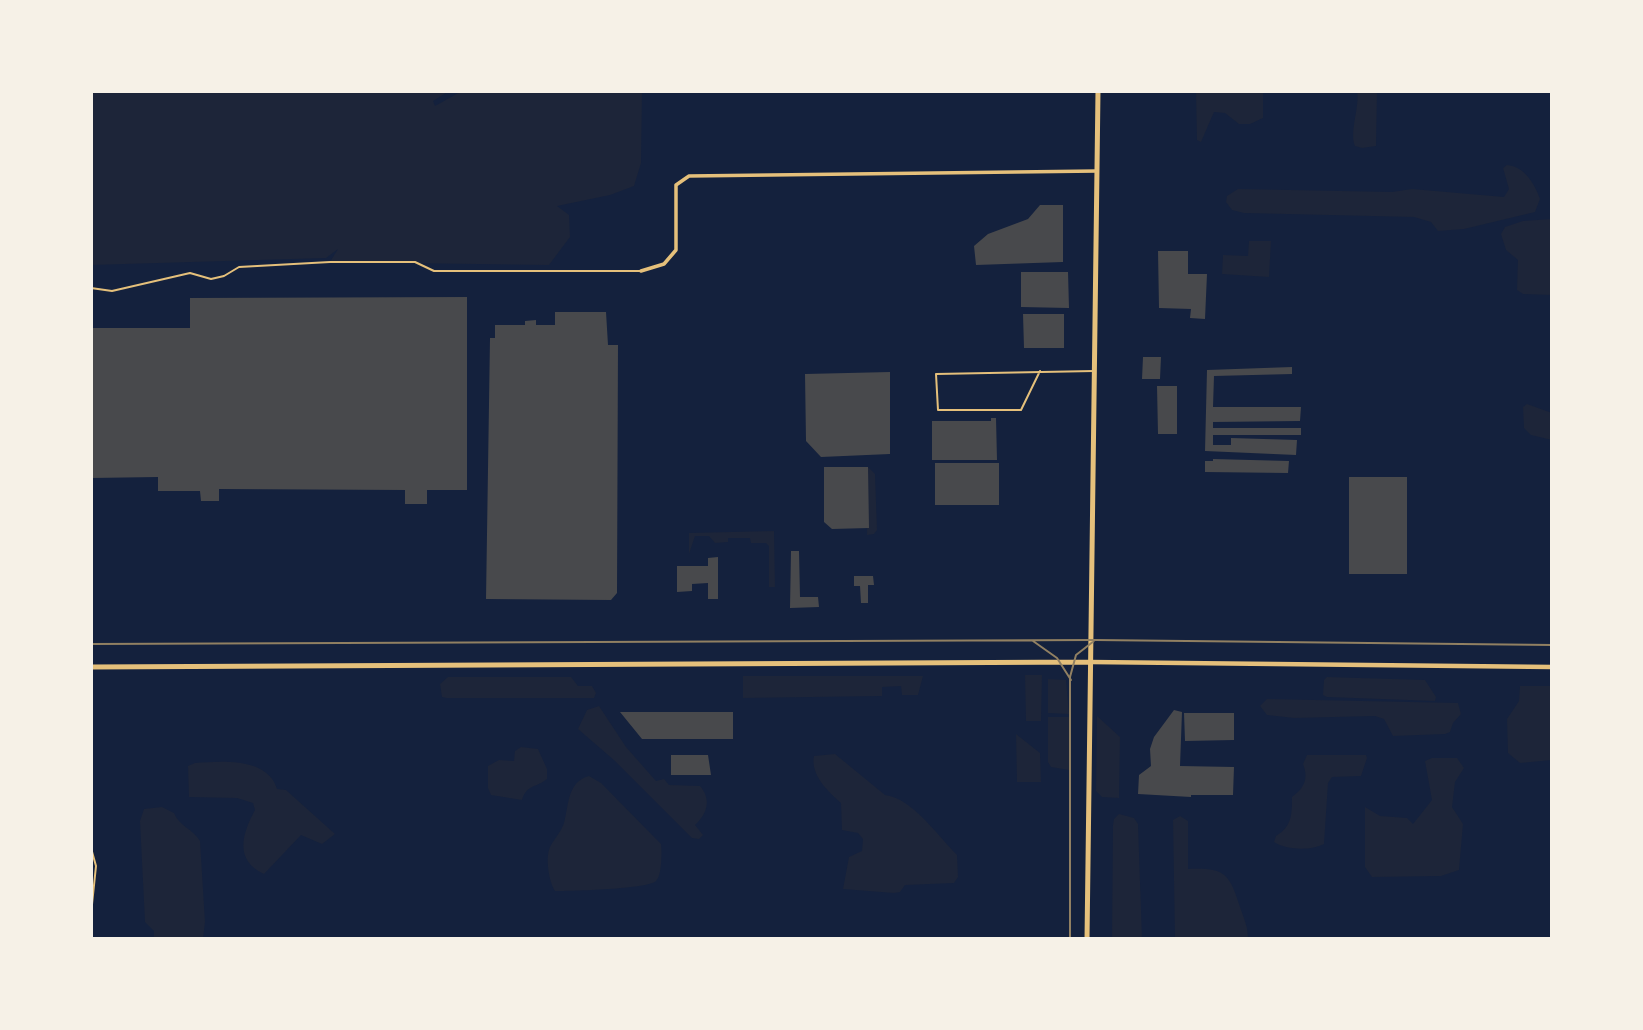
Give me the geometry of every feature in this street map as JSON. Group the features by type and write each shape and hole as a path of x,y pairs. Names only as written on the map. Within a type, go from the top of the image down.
{"main road":[{"path":"1087,939 1098,91"},
{"path":"91,667 1090,662 1552,667"}],"street":[{"path":"641,271 664,264 676,250 676,185 689,176 1097,171"}],"lane":[{"path":"91,288 112,291 190,273 211,279 224,276 239,267 330,262 415,262 434,271 641,271"},
{"path":"1040,371 1021,410 938,410 936,374 1040,371 1095,371"},
{"path":"91,848 96,866 91,914"}],"shaded area":[{"path":"91,91 449,91 433,101 435,106 462,91 642,91 641,163 634,186 610,195 557,206 569,215 570,237 549,265 330,262 338,249 326,258 91,265"},
{"path":"1196,91 1263,91 1263,118 1250,124 1239,124 1225,113 1214,112 1201,142 1197,140"},
{"path":"1357,91 1377,91 1376,146 1355,146 1353,134"},
{"path":"1507,165 1524,172 1532,182 1540,199 1535,212 1464,229 1438,231 1431,222 1414,217 1244,213 1232,210 1226,202 1227,196 1238,189 1392,192 1412,189 1504,197 1509,189 1503,168"},
{"path":"1552,219 1552,295 1523,294 1517,290 1518,260 1506,250 1501,234 1505,227 1523,221"},
{"path":"1249,241 1271,241 1269,277 1222,274 1223,255 1248,256"},
{"path":"1527,404 1552,413 1552,440 1531,435 1524,428 1523,407"},
{"path":"868,467 875,474 877,530 874,534 867,535"},
{"path":"774,531 775,587 769,587 769,546 766,543 751,543 750,538 728,538 728,542 715,543 709,536 695,536 689,554 689,533"},
{"path":"1025,675 1042,675 1041,721 1026,721"},
{"path":"743,676 923,676 918,695 902,695 901,686 882,687 882,696 743,698"},
{"path":"448,677 571,677 578,686 592,686 596,693 594,698 447,698 442,697 440,684"},
{"path":"1327,677 1425,680 1436,697 1435,701 1327,697 1323,695 1324,680"},
{"path":"1048,679 1066,680 1069,714 1048,713"},
{"path":"1520,686 1552,686 1552,760 1520,763 1508,753 1507,719 1519,701"},
{"path":"1267,699 1458,703 1461,714 1453,723 1450,732 1445,734 1393,736 1384,719 1375,716 1294,718 1267,715 1260,706"},
{"path":"599,706 626,747 656,781 664,779 669,785 700,786 704,791 707,802 705,812 695,825 703,835 699,839 692,838 615,761 578,729 587,710"},
{"path":"1097,716 1120,737 1119,798 1102,797 1096,791"},
{"path":"1048,717 1069,717 1069,770 1051,767 1048,762"},
{"path":"1016,734 1040,753 1041,782 1017,782"},
{"path":"521,747 538,749 547,769 547,779 529,789 522,800 491,795 488,788 488,766 499,760 514,761 515,751"},
{"path":"835,754 885,795 915,810 933,828 957,855 958,877 954,883 905,885 900,892 894,893 843,889 849,857 862,851 863,839 858,833 842,830 841,803 817,776 814,756"},
{"path":"1307,755 1366,755 1367,758 1361,776 1332,777 1328,783 1324,844 1306,849 1285,847 1274,842 1290,820 1292,797 1304,783 1306,774 1303,764"},
{"path":"1432,758 1457,758 1464,768 1455,782 1452,807 1463,824 1459,870 1441,876 1372,877 1365,867 1365,807 1380,816 1407,818 1413,824 1432,800 1425,761"},
{"path":"195,763 242,763 264,771 277,789 286,790 335,834 322,844 301,835 264,874 248,861 243,846 255,810 253,803 237,798 189,797 188,766"},
{"path":"589,776 601,783 661,844 660,869 656,881 625,888 555,891 548,870 550,847 564,823 573,789 577,783"},
{"path":"162,807 174,813 200,841 205,922 203,939 154,939 154,931 145,922 140,821 144,809"},
{"path":"1119,814 1134,818 1138,824 1142,939 1112,939 1113,825"},
{"path":"1180,816 1188,821 1188,869 1217,871 1228,879 1244,919 1248,939 1175,939 1173,820"}],"building":[{"path":"1040,205 1063,205 1063,262 976,265 974,246 988,234 1028,219"},
{"path":"1158,251 1188,251 1188,274 1207,274 1205,319 1190,318 1191,309 1159,308"},
{"path":"1021,272 1068,272 1069,308 1021,307"},
{"path":"467,297 467,490 427,490 427,504 405,504 405,490 219,489 219,501 201,501 200,491 158,491 158,477 91,478 91,328 190,328 190,298"},
{"path":"555,312 606,312 608,345 618,345 617,593 611,600 486,599 490,338 495,338 495,325 525,325 525,321 536,320 536,325 555,325"},
{"path":"1023,314 1064,314 1064,348 1024,348"},
{"path":"1143,357 1161,357 1160,379 1142,379"},
{"path":"1292,367 1292,374 1214,376 1213,407 1301,407 1300,421 1213,422 1213,428 1301,428 1301,435 1213,435 1213,445 1231,445 1231,438 1297,440 1296,455 1205,451 1207,370"},
{"path":"890,372 890,454 821,457 806,441 805,374"},
{"path":"1157,386 1177,386 1177,434 1158,434"},
{"path":"991,418 996,418 997,460 932,460 932,421 991,421"},
{"path":"1205,461 1289,461 1288,473 1205,472"},
{"path":"935,463 999,463 999,505 935,505"},
{"path":"824,467 868,467 869,528 832,529 824,522"},
{"path":"1349,477 1407,477 1407,574 1349,574"},
{"path":"791,551 799,551 800,597 818,597 819,607 790,608"},
{"path":"718,557 718,599 708,599 708,583 692,584 692,591 677,592 677,566 708,566 708,558"},
{"path":"854,576 873,576 874,585 868,585 868,603 861,603 860,586 854,586"},
{"path":"1174,710 1182,712 1180,766 1234,767 1233,795 1191,797 1138,794 1139,775 1151,766 1150,749 1154,737"},
{"path":"620,712 733,712 733,739 642,739"},
{"path":"1184,713 1234,713 1234,740 1185,741"},
{"path":"671,755 708,755 711,775 671,775"}],"tram line":[{"path":"91,644 1095,640 1552,645"},
{"path":"1033,641 1057,658 1071,680"},
{"path":"1070,939 1070,677 1076,655 1094,641"}]}
